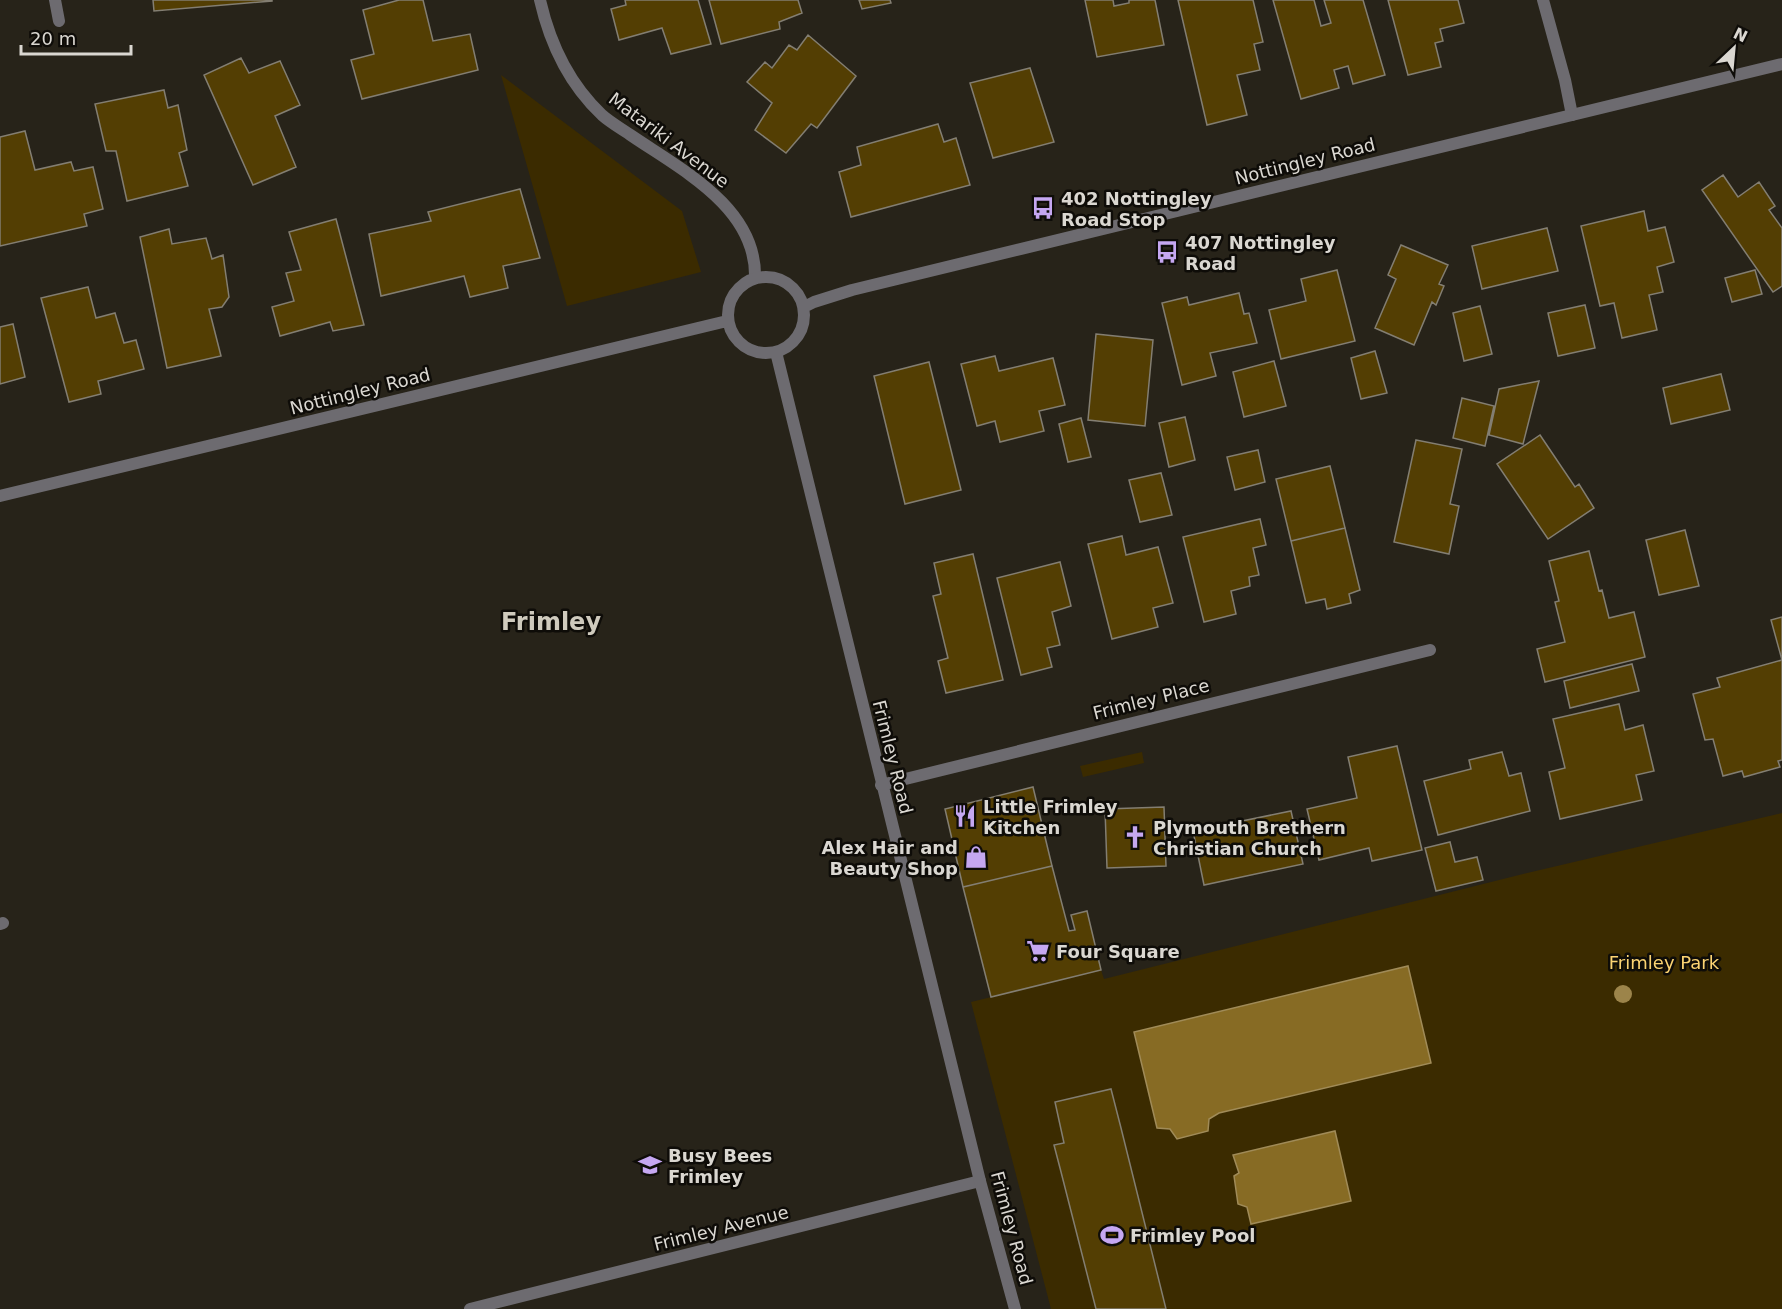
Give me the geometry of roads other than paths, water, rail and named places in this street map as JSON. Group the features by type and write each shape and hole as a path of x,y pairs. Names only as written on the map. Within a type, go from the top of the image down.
{"street":[{"path":"55,0 59,21"},
{"name":"Matariki Avenue","path":"540,0 544,20 560,60 576,87 603,116 699,182 723,203 740,225 751,246 756,264 755,278"},
{"path":"1543,0 1572,115"},
{"name":"Nottingley Road","path":"804,307 852,290 1782,64"},
{"path":"771,276 786,282 798,293 804,307 804,322 799,335 789,346 777,352 760,353 745,348 733,336 727,321 728,307 733,294 742,284 755,278 771,276"},
{"name":"Nottingley Road","path":"0,496 727,321"},
{"name":"Frimley Road","path":"777,352 881,785 980,1181 1015,1309"},
{"name":"Frimley Place","path":"881,785 1430,650"},
{"name":"Frimley Avenue","path":"470,1309 980,1181"}],"place":[{"name":"402 Nottingley Road Stop","path":"1043,208"},
{"name":"407 Nottingley Road","path":"1167,252"},
{"name":"Little Frimley Kitchen","path":"965,816"},
{"name":"Plymouth Brethern Christian Church","path":"1135,837"},
{"name":"Alex Hair and Beauty Shop","path":"976,857"},
{"name":"Four Square","path":"1038,951"},
{"name":"Busy Bees Frimley","path":"650,1165"},
{"name":"Frimley Pool","path":"1112,1235"}],"district":[{"name":"Frimley","path":"551,622"}],"park label":[{"name":"Frimley Park","path":"1664,962"}]}
